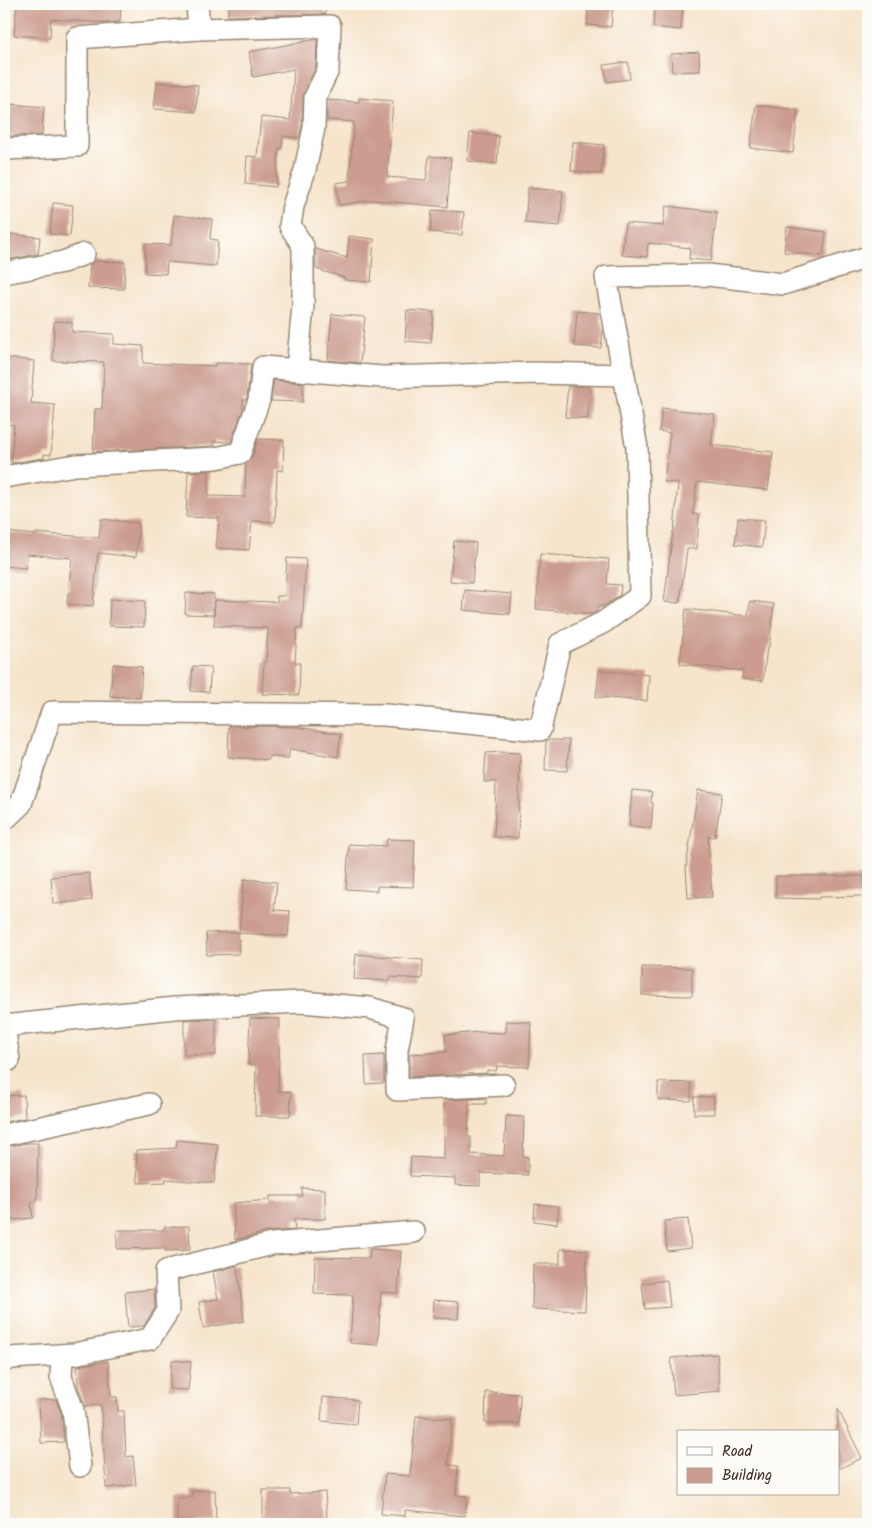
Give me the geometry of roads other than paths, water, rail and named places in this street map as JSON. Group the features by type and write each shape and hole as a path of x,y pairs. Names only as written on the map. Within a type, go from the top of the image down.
{"street":[{"path":"197,4 199,29"},
{"path":"4,149 76,146 77,38 199,29 330,26 328,70 315,97 314,128 305,170 293,206 290,226 303,246 303,306 297,369"},
{"path":"4,273 62,262 84,254"},
{"path":"4,820 21,804 52,712 385,715 540,730 560,644 604,622 640,596 637,448 606,277 708,274 783,284 868,258"},
{"path":"4,477 76,465 216,458 240,453 259,400 262,367 382,377 536,374 624,376"},
{"path":"4,1061 8,1060 4,1026 175,1008 302,1002 370,1008 403,1018 397,1050 397,1090 504,1085"},
{"path":"4,1135 149,1104"},
{"path":"4,1361 11,1358 74,1354 150,1338 168,1311 166,1271 272,1244 414,1232"},
{"path":"62,1355 61,1376 73,1410 80,1466"}]}
